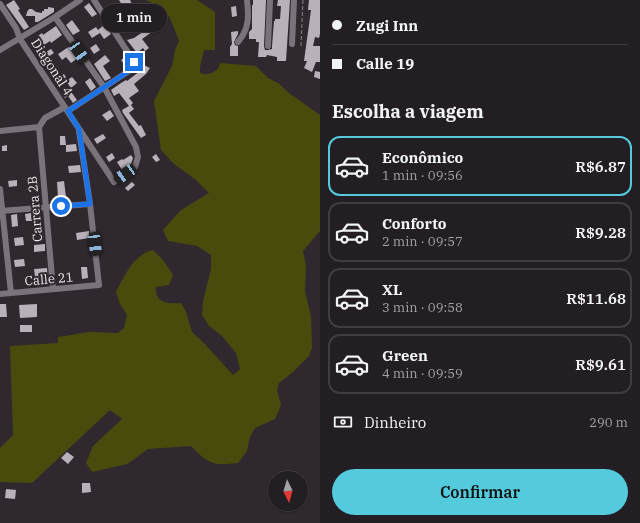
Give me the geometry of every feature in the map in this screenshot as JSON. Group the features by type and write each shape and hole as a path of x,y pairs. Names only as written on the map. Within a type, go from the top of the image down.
{"street":[{"path":"0,50 20,39 80,0"},
{"path":"0,131 39,127 45,118 66,109 104,88 132,69 134,62 94,0"},
{"path":"238,42 244,35 247,25 247,0"},
{"path":"268,46 270,0"},
{"path":"292,44 294,0"},
{"name":"Diagonal 4","path":"0,4 16,28 20,39 114,182 136,167 138,158 136,147 104,88"},
{"path":"55,17 104,88"},
{"name":"Carrera 2B","path":"39,127 53,289"},
{"path":"1,211 90,204 79,129"},
{"path":"0,190 1,211 11,293"},
{"name":"Calle 21","path":"0,294 100,285 90,204"}],"path":[{"path":"301,46 303,0"}],"shaded area":[{"path":"146,0 197,0 215,12 215,50 204,50 200,73 212,73 218,69 220,63 256,66 268,78 278,83 289,93 320,115 320,231 303,251 306,266 305,292 311,316 312,348 309,356 279,383 277,390 281,405 275,419 255,428 250,437 247,451 238,463 217,464 202,457 191,446 148,449 127,464 92,472 86,463 93,446 122,419 110,410 32,483 0,482 0,448 13,435 10,346 58,343 58,337 89,332 118,333 124,328 127,315 120,304 116,292 130,266 146,252 153,250 163,260 173,275 169,285 156,287 157,296 167,303 181,303 186,312 192,332 233,375 240,369 236,353 222,336 209,326 202,315 203,301 211,269 211,255 197,246 168,241 163,230 181,210 209,193 196,180 174,164 161,150 154,101 172,66 175,50 179,41 170,18 162,8"}],"building":[{"path":"14,0 20,9 18,10 29,27 24,30 6,5"},
{"path":"119,0 130,0 138,9 132,13 134,17 130,19 127,13 114,23 106,11 110,9 114,15 124,8"},
{"path":"253,0 266,0 264,46 265,50 268,50 272,49 274,21 275,19 280,19 281,6 277,6 278,0 290,0 286,61 277,61 277,57 267,55 266,57 258,57 259,42 256,42 256,39 249,39 249,32 252,29"},
{"path":"309,0 320,0 320,34 319,38 315,37 313,46 320,46 320,62 316,62 312,72 304,68 307,61 304,61 311,10 308,10"},
{"path":"89,3 97,14 92,17 84,7"},
{"path":"236,6 237,16 232,17 231,7"},
{"path":"48,7 54,8 54,12 38,22 35,22 35,16 26,16 29,9 42,13 44,9 48,9"},
{"path":"72,20 80,31 73,35 66,25"},
{"path":"104,25 111,34 104,39 100,33 92,38 88,32 96,27 98,30"},
{"path":"153,25 156,29 142,39 149,48 145,51 143,48 137,53 127,40 134,38"},
{"path":"56,26 62,35 51,43 50,41 44,45 38,36 42,33 43,35"},
{"path":"238,31 234,42 235,45 238,46 238,56 230,56 230,47 232,44 231,32"},
{"path":"96,44 100,50 94,54 90,48"},
{"path":"41,45 46,52 51,49 54,53 43,63 39,58 42,56 36,48"},
{"path":"70,46 78,58 71,63 66,57 62,60 58,54"},
{"path":"105,55 110,61 103,66 111,78 105,81 94,64"},
{"path":"125,57 129,63 126,67 121,60"},
{"path":"144,65 150,68 146,74 134,84 139,91 129,98 133,103 131,105 134,109 129,113 139,126 141,125 146,135 141,138 123,113 122,110 129,106 119,93 114,96 111,90 126,80 127,81 140,71"},
{"path":"315,71 320,72 320,79 314,77"},
{"path":"64,74 67,79 59,85 55,80"},
{"path":"72,77 77,83 71,88 66,81"},
{"path":"90,78 96,87 91,91 85,82"},
{"path":"69,89 77,100 73,103 68,96 65,98 62,94"},
{"path":"110,110 114,116 107,121 102,115"},
{"path":"103,134 106,138 97,144 94,139"},
{"path":"60,136 65,136 66,145 60,145"},
{"path":"76,144 77,151 66,152 66,145"},
{"path":"7,145 7,151 2,151 2,146"},
{"path":"112,153 115,158 109,162 106,157"},
{"path":"156,154 160,160 156,162 152,157"},
{"path":"131,155 133,158 131,164 122,170 117,162"},
{"path":"80,165 81,172 69,173 68,166"},
{"path":"17,180 17,186 9,187 8,181"},
{"path":"64,181 66,197 58,198 57,182"},
{"path":"132,182 135,185 128,191 125,188"},
{"path":"31,213 32,221 26,221 25,214"},
{"path":"17,214 18,226 12,227 11,215"},
{"path":"89,231 89,238 77,240 76,233"},
{"path":"23,237 24,245 15,246 14,238"},
{"path":"45,244 45,251 34,252 34,245"},
{"path":"24,259 25,266 15,267 14,260"},
{"path":"81,267 87,267 88,278 82,279"},
{"path":"47,268 48,283 36,284 34,269"},
{"path":"0,304 6,304 7,317 0,317"},
{"path":"37,304 37,317 20,318 19,305"},
{"path":"20,325 32,325 32,332 20,332"},
{"path":"67,452 74,457 68,464 61,458"},
{"path":"82,483 90,483 91,492 82,493"},
{"path":"6,489 16,490 15,499 5,498"}],"route":[{"path":"61,206 90,204 79,129 68,111 132,69 134,62"}]}
